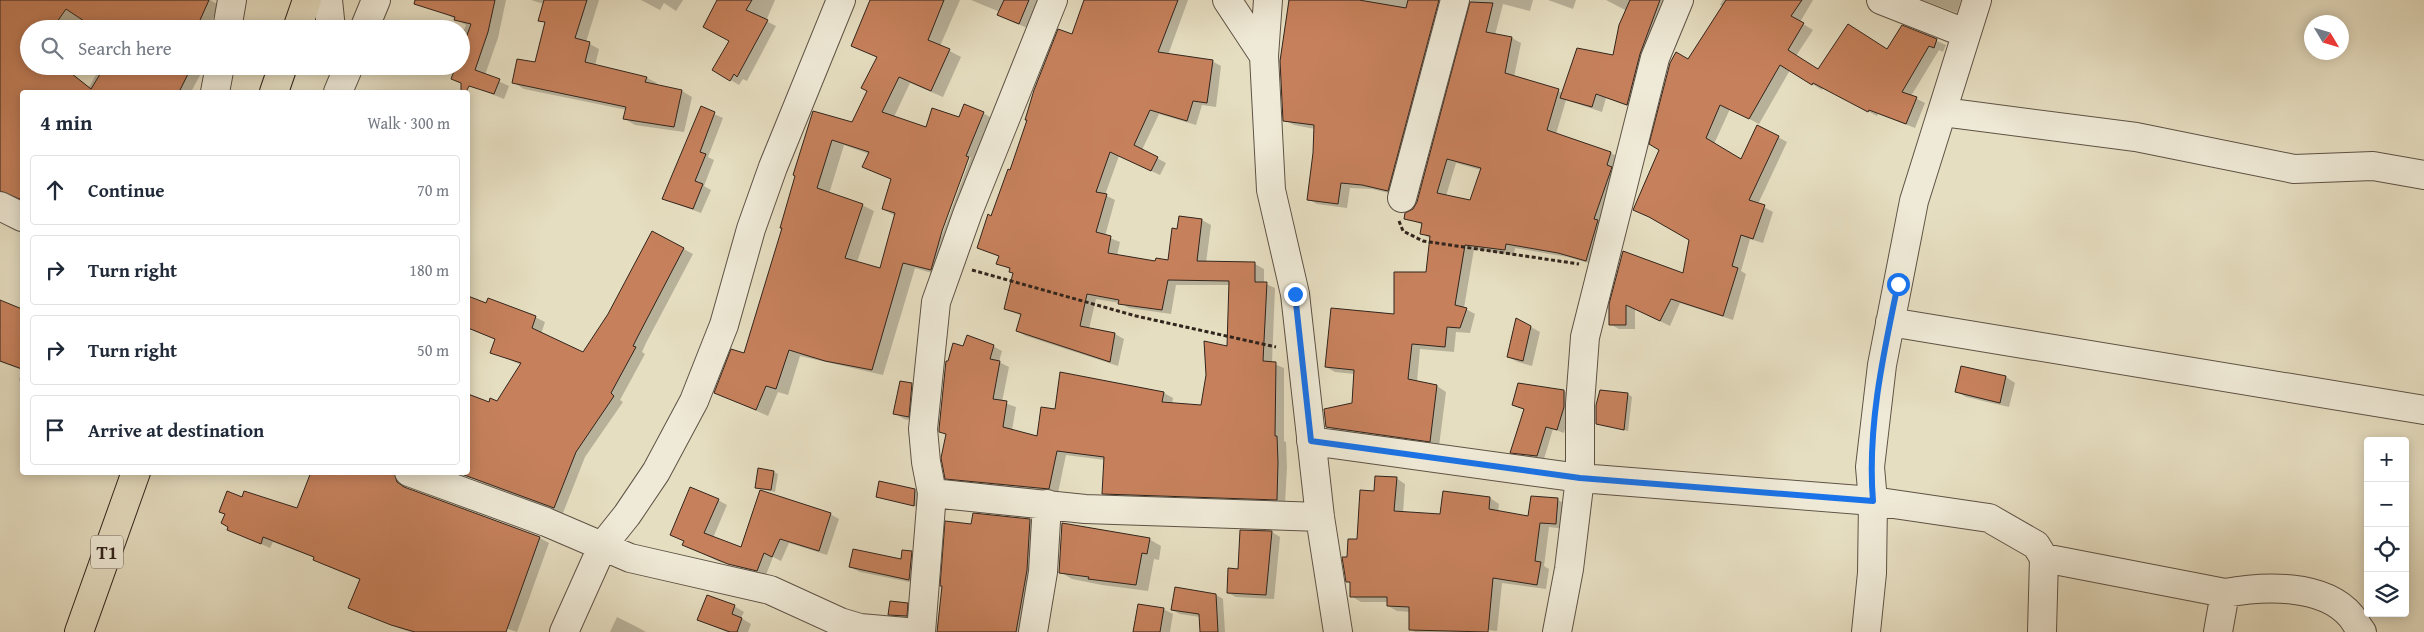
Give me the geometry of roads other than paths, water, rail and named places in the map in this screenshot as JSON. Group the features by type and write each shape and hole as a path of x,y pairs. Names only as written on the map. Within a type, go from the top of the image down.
{"highway":[{"path":"300,20 307,0"},
{"path":"275,90 280,75"},
{"name":"T1","path":"79,632 135,475"}],"street":[{"path":"229,20 232,0"},
{"path":"328,0 330,20"},
{"path":"368,20 376,0"},
{"path":"564,632 602,545 627,515 656,472 694,401 724,325 751,229 773,167 841,0"},
{"path":"921,632 932,492 926,462 923,429 936,302 968,212 1053,0"},
{"path":"1226,0 1264,56"},
{"path":"1268,0 1264,56 1271,190 1295,294 1320,517 1338,632"},
{"path":"1402,198 1455,0"},
{"path":"1557,632 1571,551 1580,478 1582,357 1588,322 1655,58 1679,0"},
{"path":"1881,0 1966,33"},
{"path":"1866,632 1872,573 1873,501 1870,467 1882,365 1914,201 1977,0"},
{"path":"215,90 218,75"},
{"path":"337,75 338,90"},
{"path":"339,90 345,75"},
{"path":"1943,112 2146,138 2294,169 2373,166 2424,175"},
{"path":"0,206 20,216"},
{"path":"1890,322 2424,410"},
{"path":"1311,441 1580,478 1873,501 1989,518 2036,545 2044,558 2042,632"},
{"path":"418,475 546,522 630,558 770,590 840,622 860,628 906,632"},
{"path":"932,492 1085,509 1320,517"},
{"path":"1033,632 1043,572 1047,504"},
{"path":"2044,558 2225,593 2251,588 2280,588 2313,594 2335,603 2350,615 2362,632"},
{"path":"2218,632 2225,593"}]}
